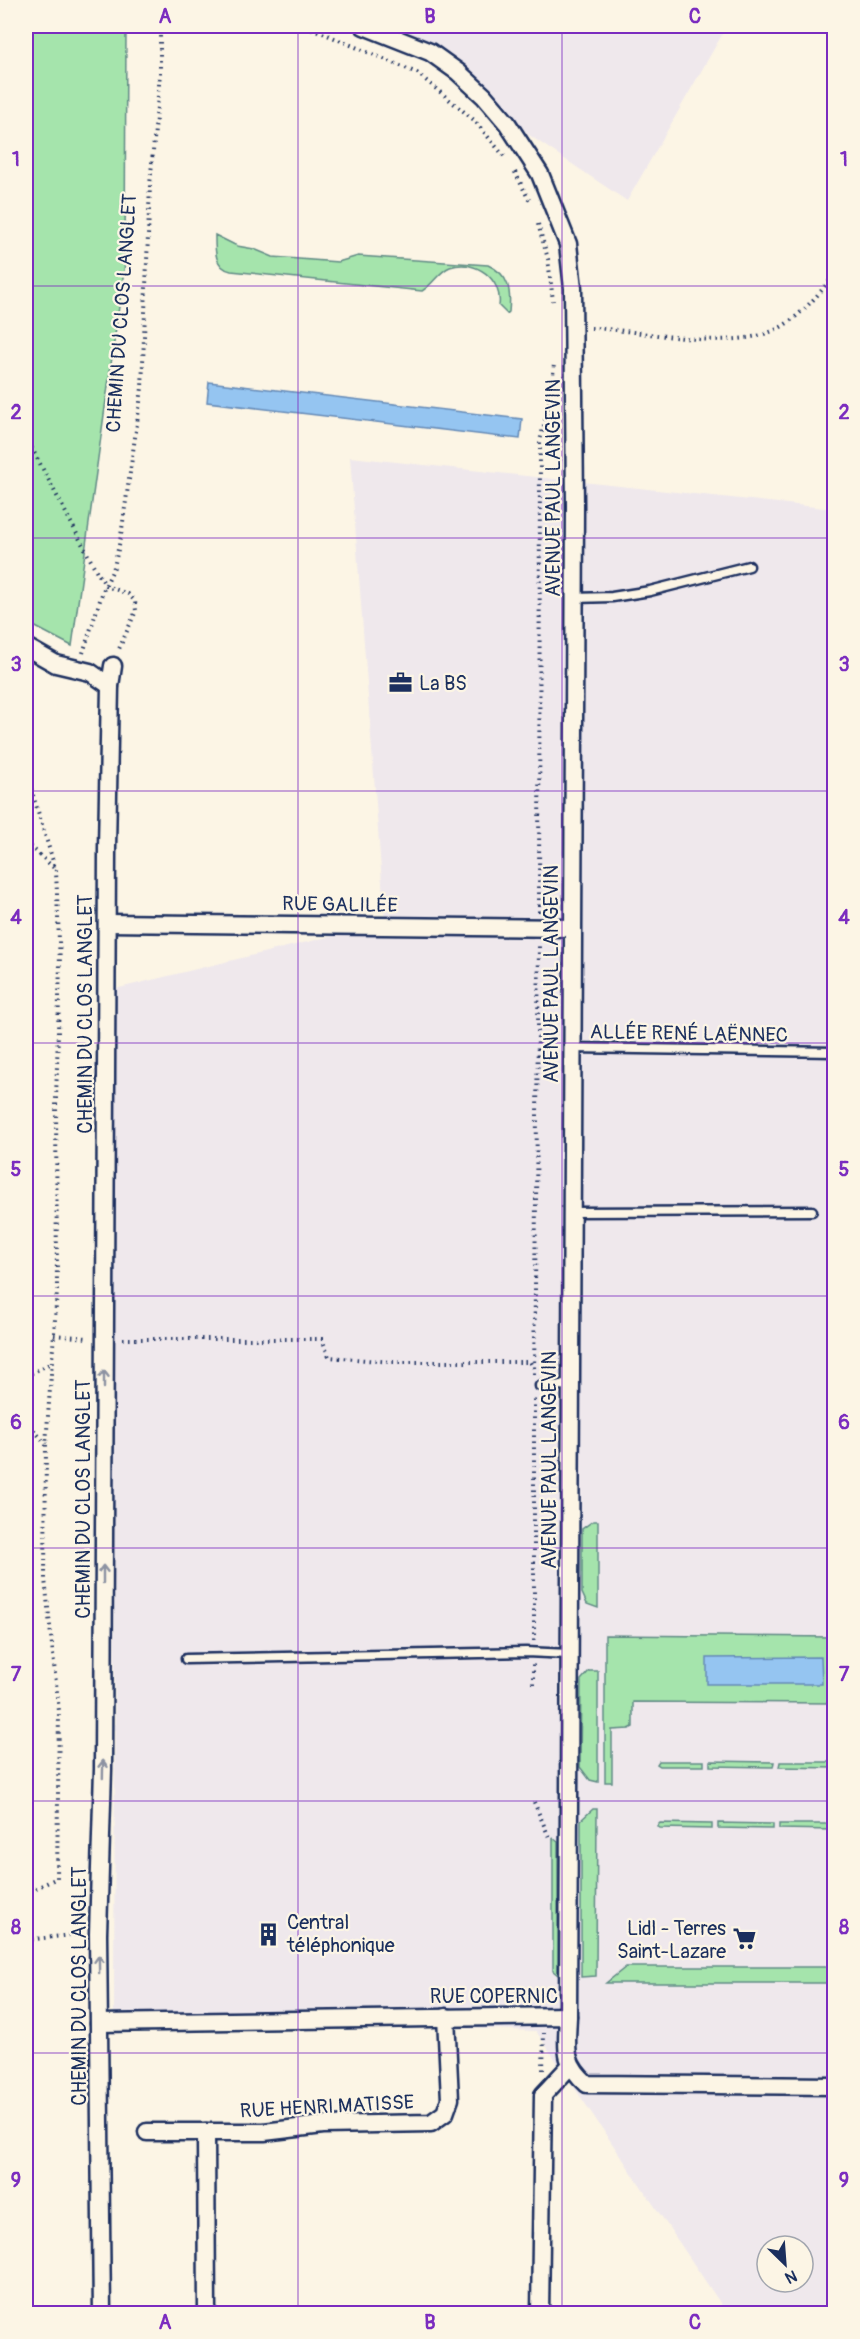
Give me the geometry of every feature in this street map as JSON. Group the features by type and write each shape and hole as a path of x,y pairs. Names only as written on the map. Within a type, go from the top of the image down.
{"street":[{"name":"AVENUE PAUL LANGEVIN","path":"364,26 430,52 458,72 491,105 527,152 543,182 568,244 573,288 574,598 568,2016"},
{"path":"26,648 56,664 90,672 110,686"},
{"name":"CHEMIN DU CLOS LANGLET","path":"102,2313 98,1934 103,1769 107,923 110,686 113,666"},
{"name":"RUE GALILÉE","path":"107,923 572,928"},
{"name":"RUE COPERNIC","path":"99,2023 568,2016 567,2048 570,2066"},
{"name":"RUE HENRI MATISSE","path":"147,2132 264,2132 323,2125 431,2123 445,2113 450,2099 446,2017"},
{"path":"540,2313 543,2095 570,2066 587,2084 834,2086"},
{"path":"206,2132 207,2313"}],"lane":[{"path":"574,598 612,597 650,591 749,566"},
{"name":"ALLÉE RENÉ LAËNNEC","path":"571,1048 834,1052"},
{"path":"571,1212 812,1210"},
{"path":"537,1385 571,1385"},
{"path":"186,1659 534,1652 569,1654"}],"path":[{"name":"CHEMIN DU CLOS LANGLET","path":"79,668 114,567 121,536 142,388 150,185 160,73 160,26"},
{"path":"306,26 417,73 474,120 507,159"},
{"path":"513,168 532,206"},
{"path":"538,222 548,258 553,303"},
{"path":"573,328 614,329 698,339 734,340 753,337 769,333 793,319 834,276"},
{"path":"534,1372 539,928 540,441 552,391 554,360"},
{"path":"26,437 106,586 128,594 135,601 136,611 113,666"},
{"path":"26,772 56,871 60,964 56,1099 57,1291 46,1444 45,1579 59,1711 57,1878 26,1893"},
{"path":"26,842 56,871"},
{"path":"54,1335 105,1340 322,1339 329,1357 392,1362 530,1362 537,1385"},
{"path":"26,1376 52,1363"},
{"path":"533,1684 534,1395"},
{"path":"26,1421 46,1444"},
{"path":"534,1802 549,1835 549,1847"},
{"path":"26,1940 65,1934 98,1934"}],"shaded area":[{"path":"379,26 727,26 627,201 529,135 486,86 433,48"},
{"path":"350,457 834,509 834,2313 727,2313 536,2031 114,2014 115,1721 111,990 385,923"}],"green space":[{"path":"26,26 126,26 125,263 72,646 26,622"},
{"path":"215,235 237,246 254,249 273,257 338,262 358,256 488,265 501,274 508,284 509,312 507,314 499,306 497,288 486,273 469,266 460,265 446,269 422,291 231,271 218,262"},
{"path":"593,1521 598,1521 598,1608 587,1604 582,1593 582,1529"},
{"path":"605,1635 834,1637 834,1703 633,1702 633,1727 612,1730 612,1782 605,1782"},
{"path":"589,1671 598,1671 598,1782 590,1780 580,1767 581,1680"},
{"path":"659,1761 704,1761 704,1766 660,1766 657,1764"},
{"path":"710,1761 774,1762 773,1767 710,1766"},
{"path":"780,1762 834,1762 834,1768 779,1767"},
{"path":"593,1809 597,1809 596,1976 581,1977 581,1820"},
{"path":"660,1823 712,1824 712,1829 660,1828 657,1826"},
{"path":"718,1823 773,1824 773,1829 718,1828"},
{"path":"779,1824 834,1824 834,1830 779,1829"},
{"path":"553,1838 558,1842 558,1975 553,1971"},
{"path":"626,1967 834,1967 834,1983 606,1983"}],"water":[{"path":"209,382 522,419 520,439 207,402"},
{"path":"821,1657 822,1684 707,1684 707,1658"}],"place":[{"name":"La BS","path":"401,683"},
{"name":"Central téléphonique","path":"269,1934"},
{"name":"Lidl - Terres Saint-Lazare","path":"744,1939"}]}
